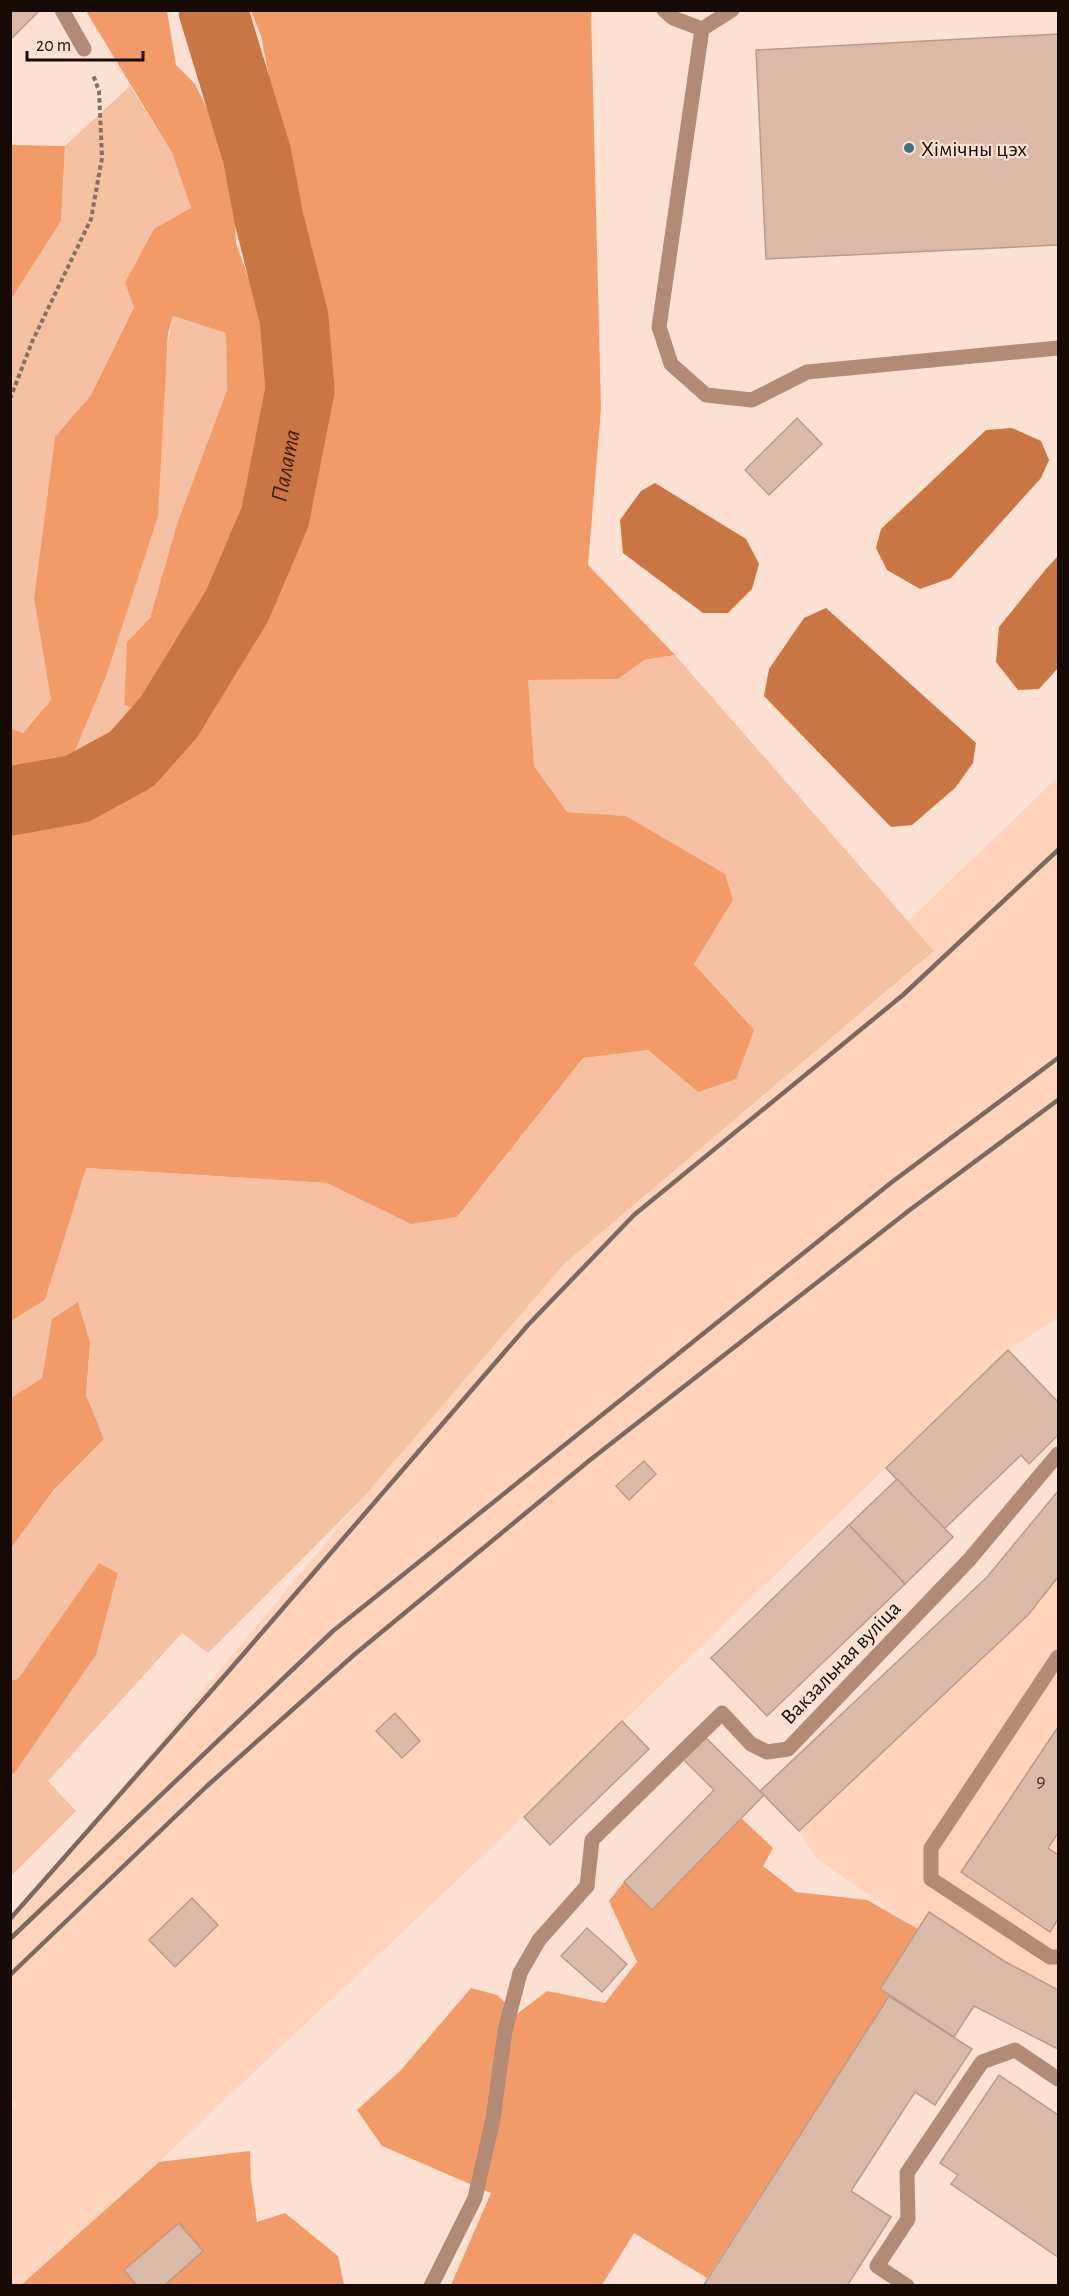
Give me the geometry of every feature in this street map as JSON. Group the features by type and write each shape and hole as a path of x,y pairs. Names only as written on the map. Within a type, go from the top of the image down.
{"street":[{"path":"62,10 84,49"},
{"path":"664,10 673,18 702,29"},
{"path":"732,10 702,29 659,327 671,364 706,395 752,400 807,372 1059,348"},
{"name":"Вакзальная вуліца","path":"431,2286 475,2198 493,2119 505,2031 520,1973 539,1940 587,1886 592,1840 722,1713 751,1744 767,1752 788,1749 969,1560 1059,1454"},
{"path":"1059,1657 931,1848 931,1879 1050,1958 1059,1957"},
{"path":"907,2286 877,2266 908,2219 907,2173 982,2062 1015,2050 1059,2079"}],"path":[{"path":"10,399 32,342 91,219 102,158 99,91 84,49"}],"shaded area":[{"path":"86,11 167,11 176,65 195,84 232,162 236,243 264,322 274,384 258,474 213,588 175,656 137,709 124,705 127,642 150,618 177,524 227,390 226,333 173,316 168,333 158,516 105,679 70,763 11,778 11,729 23,733 51,700 34,598 55,437 91,395 134,307 125,283 154,229 191,208 172,153"},
{"path":"251,11 591,11 601,409 588,565 675,655 644,660 618,679 528,680 534,766 567,812 626,816 725,874 733,900 694,964 754,1030 736,1079 698,1092 648,1050 583,1058 457,1217 411,1224 327,1183 86,1168 45,1300 11,1321 11,827 78,815 161,774 228,680 263,617 297,529 314,457 325,385 320,318 261,36"},
{"path":"130,86 172,153 191,208 125,283 134,306 91,395 55,437 34,598 51,700 23,733 10,729 10,299 61,221 65,146"},
{"path":"11,145 65,146 61,221 11,299"},
{"path":"173,316 226,333 227,390 177,524 150,618 127,642 124,705 137,709 116,733 70,763 105,679"},
{"path":"1012,428 1041,441 1049,460 1041,478 951,578 920,589 887,570 876,548 881,529 986,430"},
{"path":"655,483 746,539 759,564 752,589 728,613 703,613 623,553 620,520 641,491"},
{"path":"1058,556 1058,668 1039,689 1018,690 996,662 999,627"},
{"path":"826,608 976,743 973,763 955,788 912,825 891,827 764,696 769,669 804,618"},
{"path":"675,655 934,951 564,1264 362,1499 208,1653 182,1633 48,1781 76,1811 11,1876 11,1773 14,1774 96,1655 118,1573 99,1563 18,1680 11,1681 11,1548 53,1492 104,1439 86,1395 90,1343 52,1319 42,1378 11,1398 11,1321 45,1300 85,1168 327,1183 411,1223 457,1217 583,1058 648,1050 698,1092 753,1030 694,964 733,900 626,816 567,812 534,766 527,680 617,679 644,660"},
{"path":"1058,777 1058,1318 1008,1350 524,1817 159,2162 20,2285 11,2285 10,2109 16,2104 10,2097 11,1922 362,1499 564,1264 934,952 908,921"},
{"path":"78,1302 90,1343 86,1395 104,1439 53,1491 11,1548 11,1398 42,1378 52,1319"},
{"path":"1058,1491 1058,1990 1004,1961 929,1913 918,1929 816,1858 799,1831 760,1791 987,1577"},
{"path":"99,1563 118,1573 96,1655 14,1774 11,1773 11,1681 18,1679"},
{"path":"741,1818 773,1848 763,1866 796,1892 867,1900 918,1929 880,1989 889,1996 707,2278 634,2233 602,2285 451,2285 491,2193 382,2146 357,2110 401,2070 471,1988 497,1995 517,2014 547,1991 605,2003 637,1962 609,1901 624,1882 652,1910"},
{"path":"250,2151 251,2180 257,2222 285,2213 338,2256 344,2285 20,2286 159,2162"}],"building":[{"path":"10,10 40,10 10,40"},
{"name":"Хімічны цэх","path":"1058,34 1058,245 766,259 756,50"},
{"path":"797,418 822,444 769,495 745,470"},
{"path":"1008,1350 1058,1402 1058,1435 1029,1464 1021,1455 944,1529 886,1468"},
{"path":"644,1461 656,1474 629,1500 616,1486"},
{"path":"897,1479 953,1537 905,1584 849,1525"},
{"path":"1058,1491 1058,1577 1028,1615 799,1831 760,1791 987,1577"},
{"path":"849,1525 905,1584 767,1716 711,1658"},
{"path":"395,1713 420,1741 402,1758 376,1731"},
{"path":"622,1721 649,1749 550,1845 524,1817"},
{"path":"1058,1727 1058,1833 1048,1848 1058,1855 1058,1919 1050,1932 961,1872"},
{"path":"703,1735 764,1795 652,1910 624,1882 714,1790 681,1757"},
{"path":"192,1898 218,1925 175,1967 149,1940"},
{"path":"929,1912 1004,1961 1058,1990 1058,2049 974,2006 954,2037 880,1989"},
{"path":"587,1928 627,1964 602,1992 561,1956"},
{"path":"889,1996 972,2049 935,2105 915,2092 851,2191 891,2217 847,2286 703,2286"},
{"path":"999,2075 1058,2115 1058,2257 951,2184 958,2175 940,2163"},
{"path":"179,2223 203,2251 164,2286 137,2286 124,2270"}],"waterway":[{"name":"Палата","path":"10,801 77,789 132,759 169,717 237,606 275,517 300,390 294,318 269,219 257,155 213,10"}],"railway":[{"path":"10,1919 227,1673 528,1325 634,1215 903,995 1058,850"},
{"path":"10,1939 333,1631 892,1182 1058,1058"},
{"path":"10,1975 207,1786 355,1654 590,1460 911,1209 1058,1100"}],"place":[{"name":"Хімічны цэх","path":"909,148"}]}
